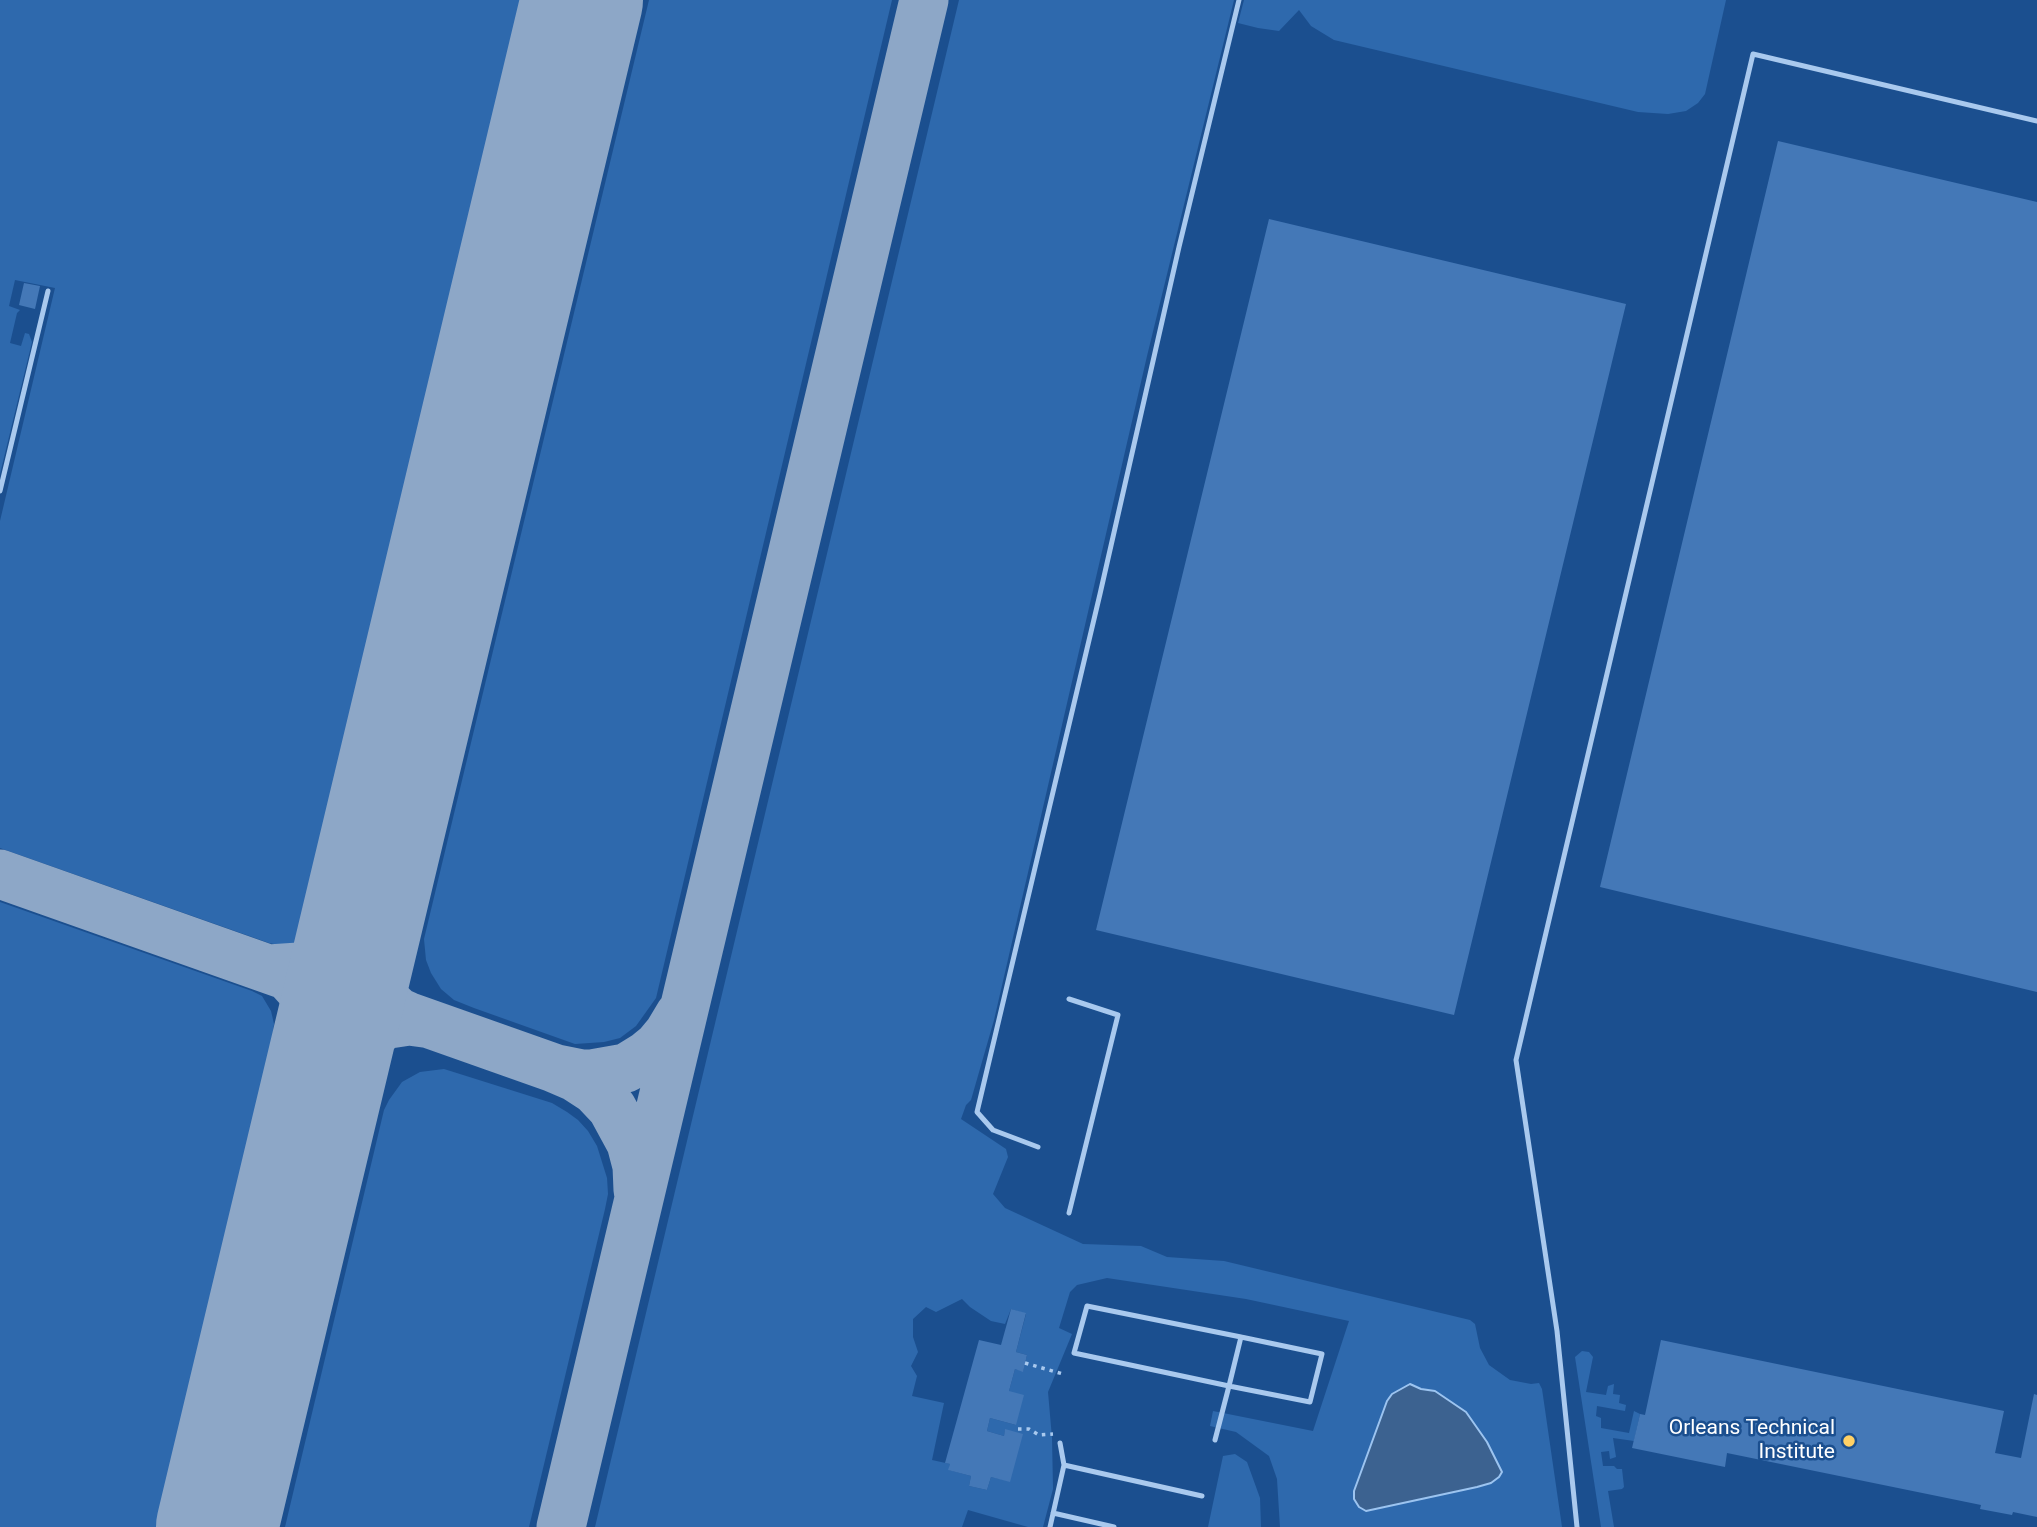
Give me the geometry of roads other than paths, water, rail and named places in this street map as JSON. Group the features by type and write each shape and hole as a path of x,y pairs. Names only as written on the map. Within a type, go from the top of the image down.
{"lane":[{"path":"1038,1147 993,1130 977,1112 1239,0"},
{"path":"1577,1527 1557,1331 1516,1060 1753,54 2037,121"},
{"path":"0,491 48,291"},
{"path":"1069,999 1118,1015 1069,1213"},
{"path":"1087,1306 1241,1336 1322,1354 1310,1402 1074,1353 1087,1306"},
{"path":"1216,1440 1241,1336"},
{"path":"1050,1527 1064,1465 1059,1443"},
{"path":"1064,1465 1202,1496"},
{"path":"1054,1513 1114,1527"}],"place":[{"name":"Orleans Technical Institute","path":"1849,1441"}]}
